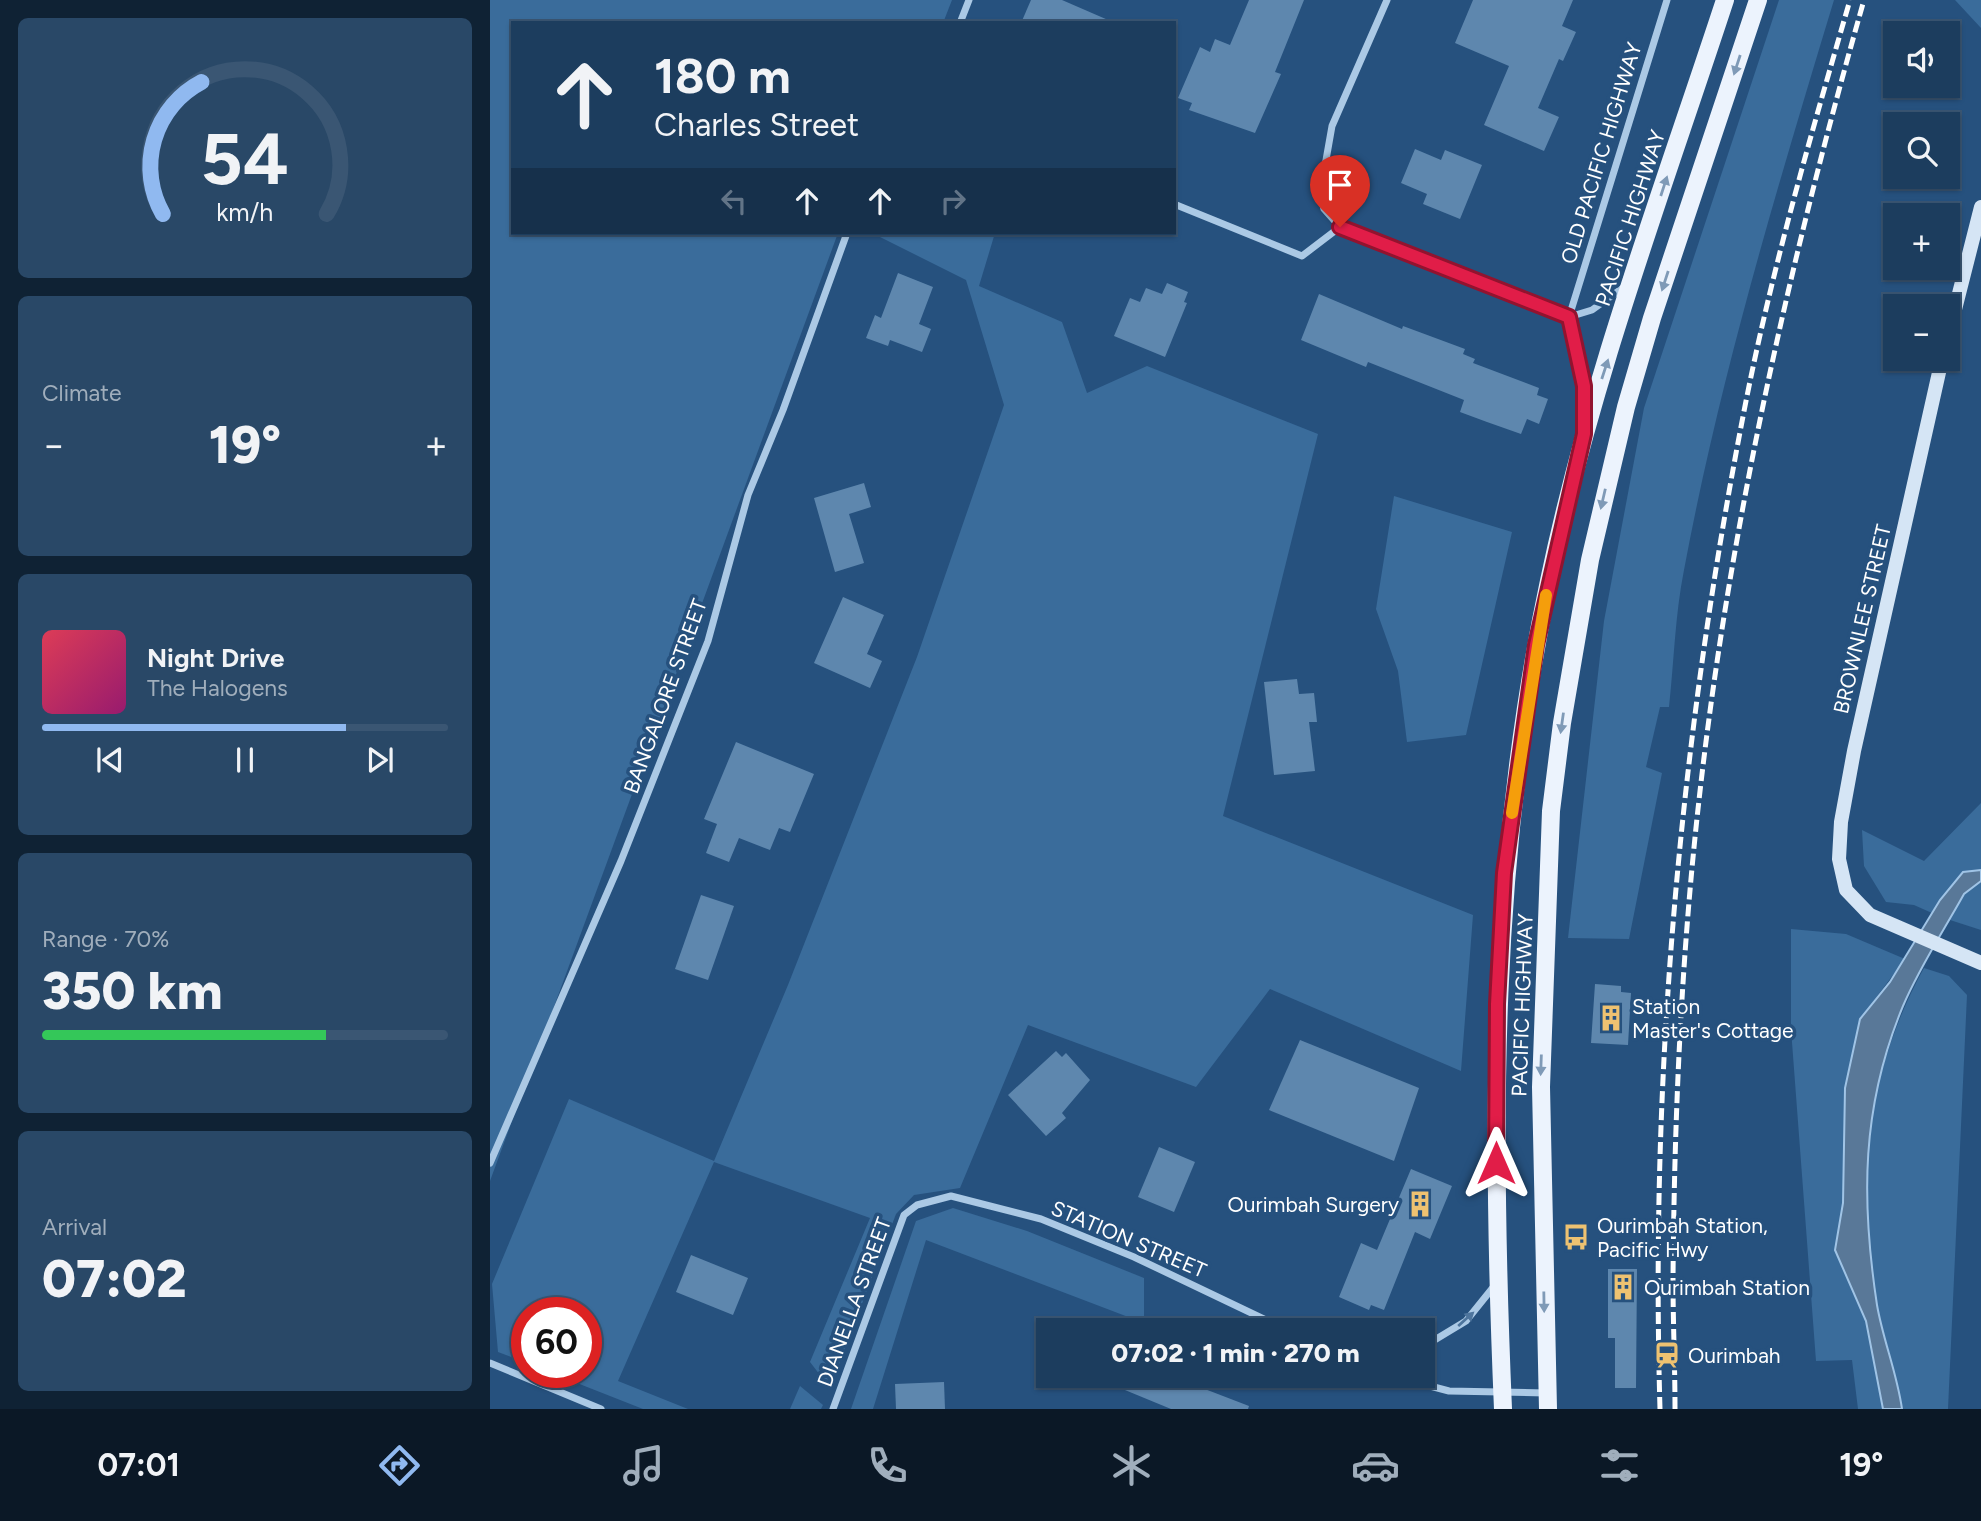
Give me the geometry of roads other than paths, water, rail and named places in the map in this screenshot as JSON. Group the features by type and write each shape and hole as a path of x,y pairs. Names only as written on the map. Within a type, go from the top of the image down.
{"main road":[{"name":"PACIFIC HIGHWAY","path":"1503,1401 1499,1279 1497,1004 1504,873 1536,645 1584,434 1725,0"},
{"name":"PACIFIC HIGHWAY","path":"1548,1401 1541,1087 1551,811 1562,723 1590,560 1626,407 1758,0"}],"street":[{"path":"961,21 969,0"},
{"path":"1387,0 1332,126 1320,194 1324,209 1340,227 1569,317 1609,300 1636,274"},
{"name":"OLD PACIFIC HIGHWAY","path":"1569,317 1667,0"},
{"path":"1176,205 1302,256 1340,227"},
{"path":"1959,294 1981,207"},
{"name":"BANGALORE STREET","path":"490,1163 621,861 709,641 748,495 783,410 846,235"},
{"path":"1569,317 1583,376 1584,434"},
{"name":"BROWNLEE STREET","path":"1939,371 1847,786 1839,859 1846,890 1870,915 1981,964"},
{"name":"STATION STREET","path":"951,1196 1041,1219 1134,1257 1262,1318"},
{"name":"DIANELLA STREET","path":"833,1409 904,1215 917,1205 951,1196"},
{"path":"1435,1340 1466,1321 1499,1279"},
{"path":"490,1363 601,1409"},
{"path":"1435,1387 1503,1401 1548,1401"}],"railway":[{"path":"1660,1409 1658,1282 1666,1027 1675,900 1704,647 1747,396 1769,296 1850,0"},
{"path":"1675,1409 1673,1280 1678,1079 1691,879 1703,767 1736,545 1757,435 1806,217 1864,0"}],"place":[{"name":"Station Master's Cottage","path":"1611,1018"},
{"name":"Ourimbah Surgery","path":"1420,1204"},
{"name":"Ourimbah Station, Pacific Hwy","path":"1576,1237"},
{"name":"Ourimbah Station","path":"1623,1287"},
{"name":"Ourimbah","path":"1667,1355"}]}
